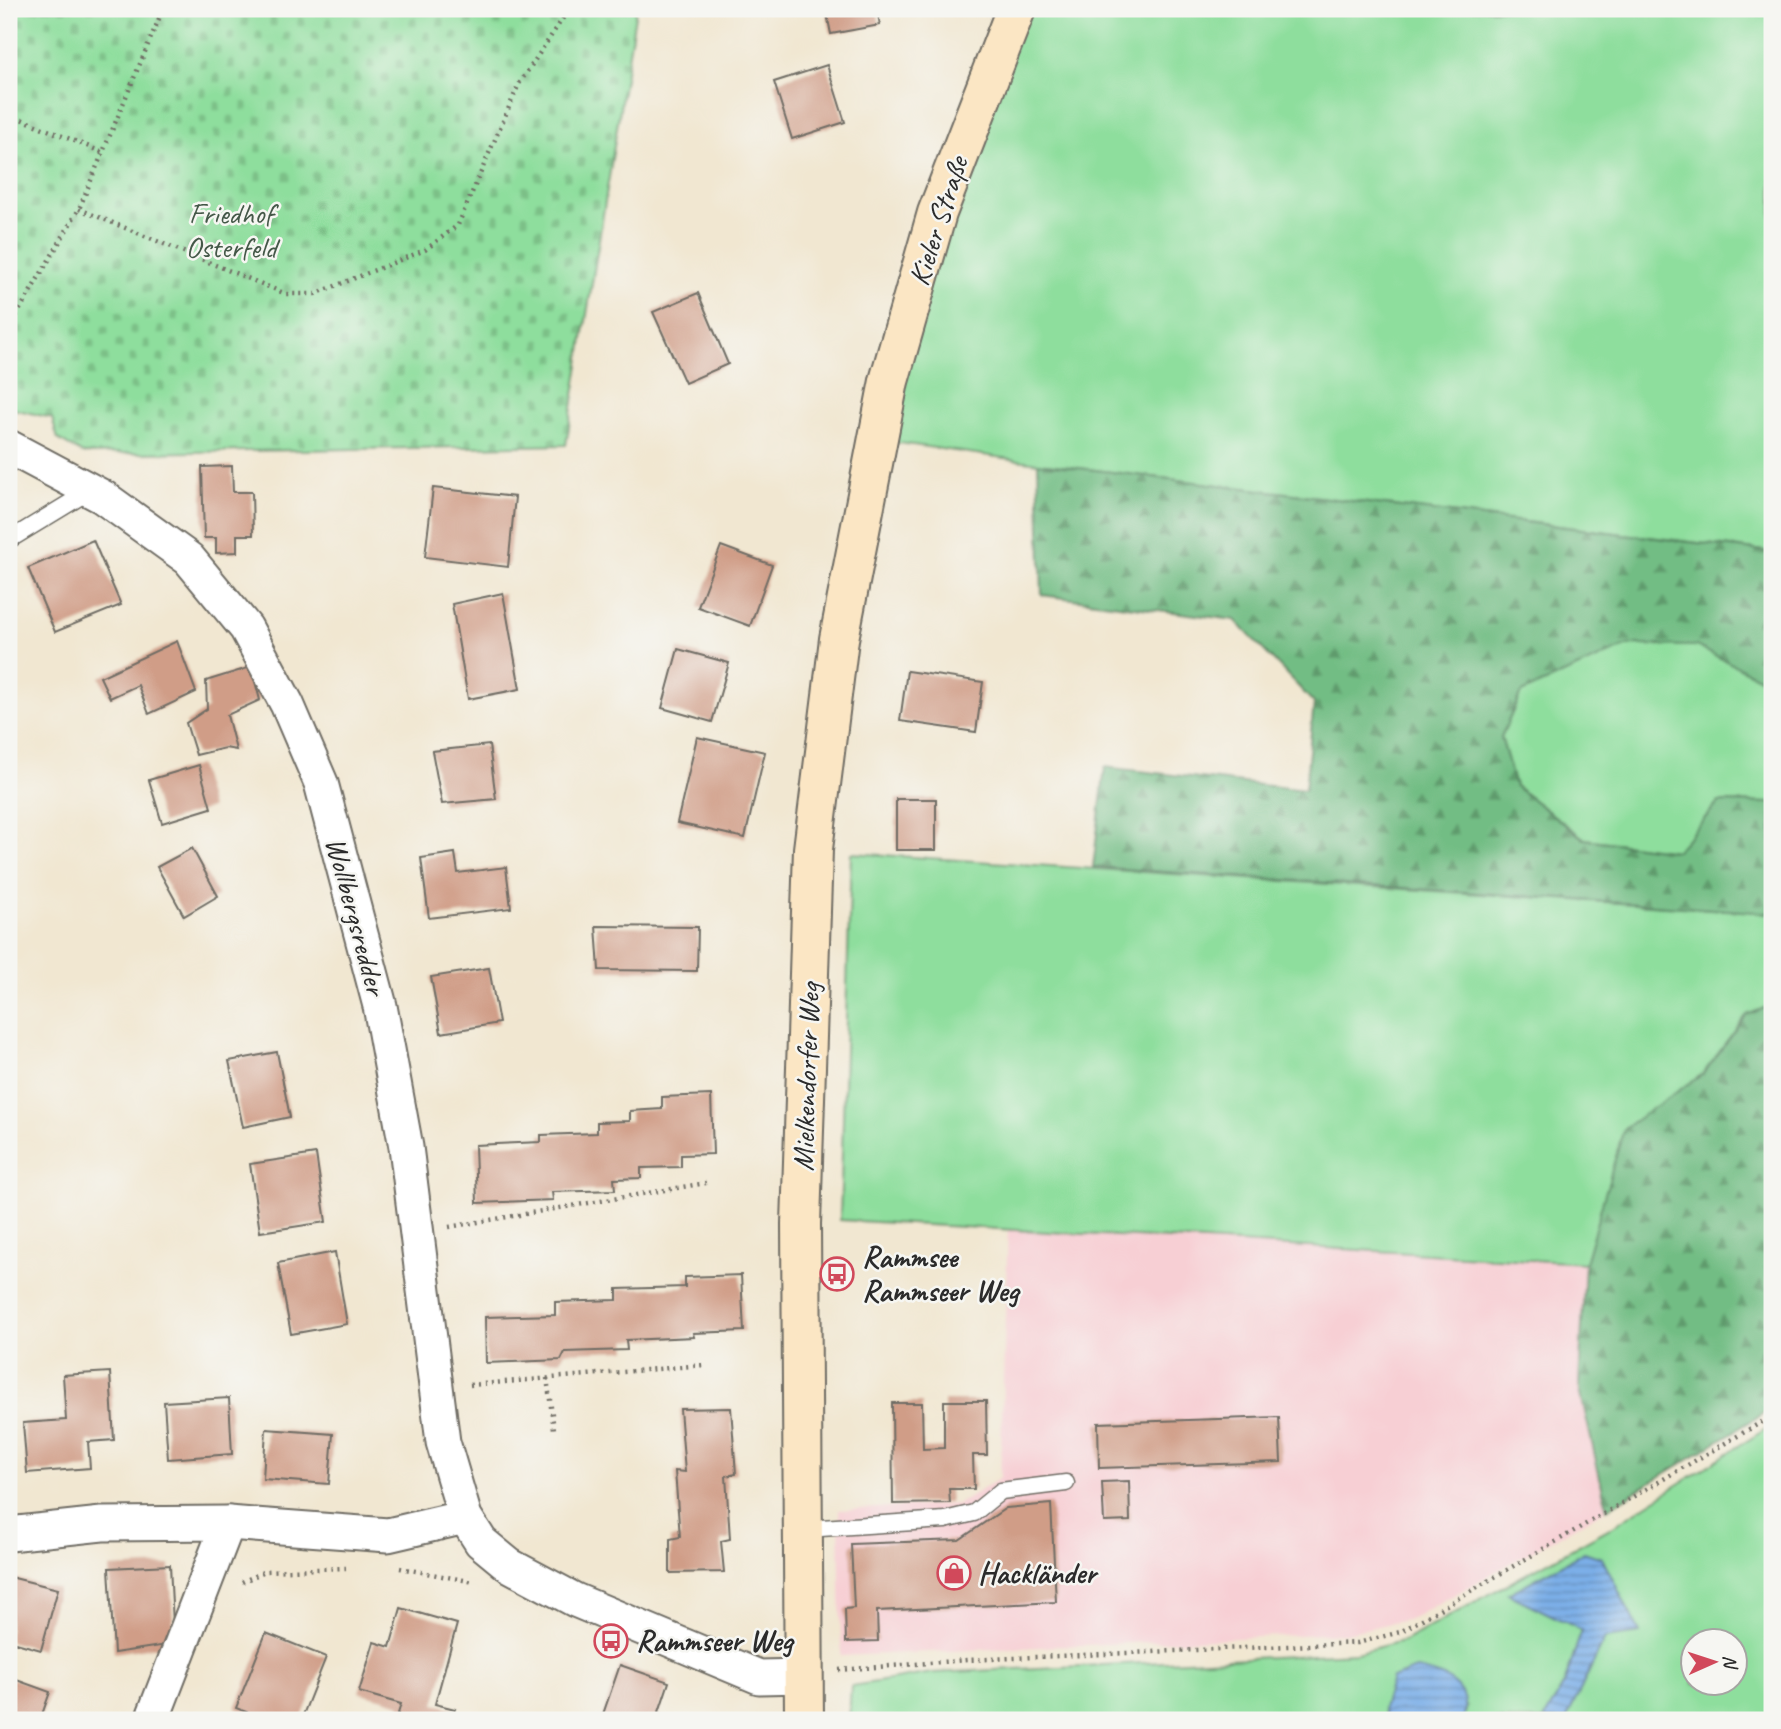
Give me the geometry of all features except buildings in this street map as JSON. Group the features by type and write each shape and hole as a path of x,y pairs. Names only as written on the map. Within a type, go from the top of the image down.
{"street":[{"name":"Kieler Straße","path":"878,440 888,381 937,213 1016,9"},
{"name":"Mielkendorfer Weg","path":"804,1720 805,1529 801,1224 813,849 839,639 878,440"},
{"name":"Wollbergsredder","path":"9,447 91,490 189,559 246,628 287,704 321,783 380,1006 406,1147 434,1389 443,1442 465,1517"},
{"path":"9,1534 102,1524 228,1523 388,1535 465,1517 481,1542 509,1565 575,1600 760,1678 804,1676"},
{"path":"152,1720 228,1523"}],"lane":[{"path":"9,540 91,490"},
{"path":"805,1529 945,1520 974,1513 1001,1491 1066,1483"}],"path":[{"path":"9,328 79,209 163,9"},
{"path":"79,209 286,294 315,294 425,250 458,225 519,84 569,9"},
{"path":"9,114 104,153"},
{"path":"417,1232 706,1183"},
{"path":"434,1389 704,1365"},
{"path":"547,1378 554,1429"},
{"path":"804,1676 851,1667 967,1660 1358,1643 1400,1632 1772,1416"},
{"path":"213,1561 243,1583 265,1571 355,1568"},
{"path":"394,1567 477,1583"}],"shaded area":[{"path":"1008,1227 1585,1263 1579,1386 1607,1509 1411,1619 1346,1633 841,1656 839,1510 959,1504 1000,1478"}],"green space":[{"name":"Friedhof Osterfeld","path":"9,9 636,9 566,445 83,454 58,439 52,418 9,408"},
{"path":"1016,9 1772,9 1772,552 1038,463 878,440"},
{"path":"1038,463 1772,552 1772,684 1696,646 1628,645 1521,693 1501,737 1515,786 1584,839 1676,851 1719,802 1772,803 1772,913 1093,867 1105,767 1305,790 1314,703 1235,620 1042,595"},
{"path":"1627,645 1696,645 1772,684 1772,803 1719,802 1677,851 1585,839 1515,786 1501,737 1521,693"},
{"path":"851,853 1772,913 1772,1005 1747,1015 1703,1074 1625,1128 1585,1263 840,1220"},
{"path":"1772,1005 1772,1408 1607,1509 1579,1386 1585,1263 1624,1128 1703,1074 1747,1015"},
{"path":"1772,1425 1772,1720 1566,1720 1605,1637 1639,1633 1509,1594 1582,1630 1564,1684 1544,1720 1463,1720 1467,1707 1383,1708 1387,1720 849,1720 851,1686 932,1673 1356,1653 1406,1640 1610,1528"}],"water":[{"path":"1584,1552 1602,1558 1640,1633 1605,1638 1566,1720 1544,1720 1564,1684 1582,1630 1508,1594"},
{"path":"1416,1669 1446,1678 1460,1690 1465,1708 1463,1720 1387,1720 1383,1708 1392,1678"}],"place":[{"name":"Rammsee Rammseer Weg","path":"837,1274"},
{"name":"Hackländer","path":"954,1573"},
{"name":"Rammseer Weg","path":"611,1641"}]}
